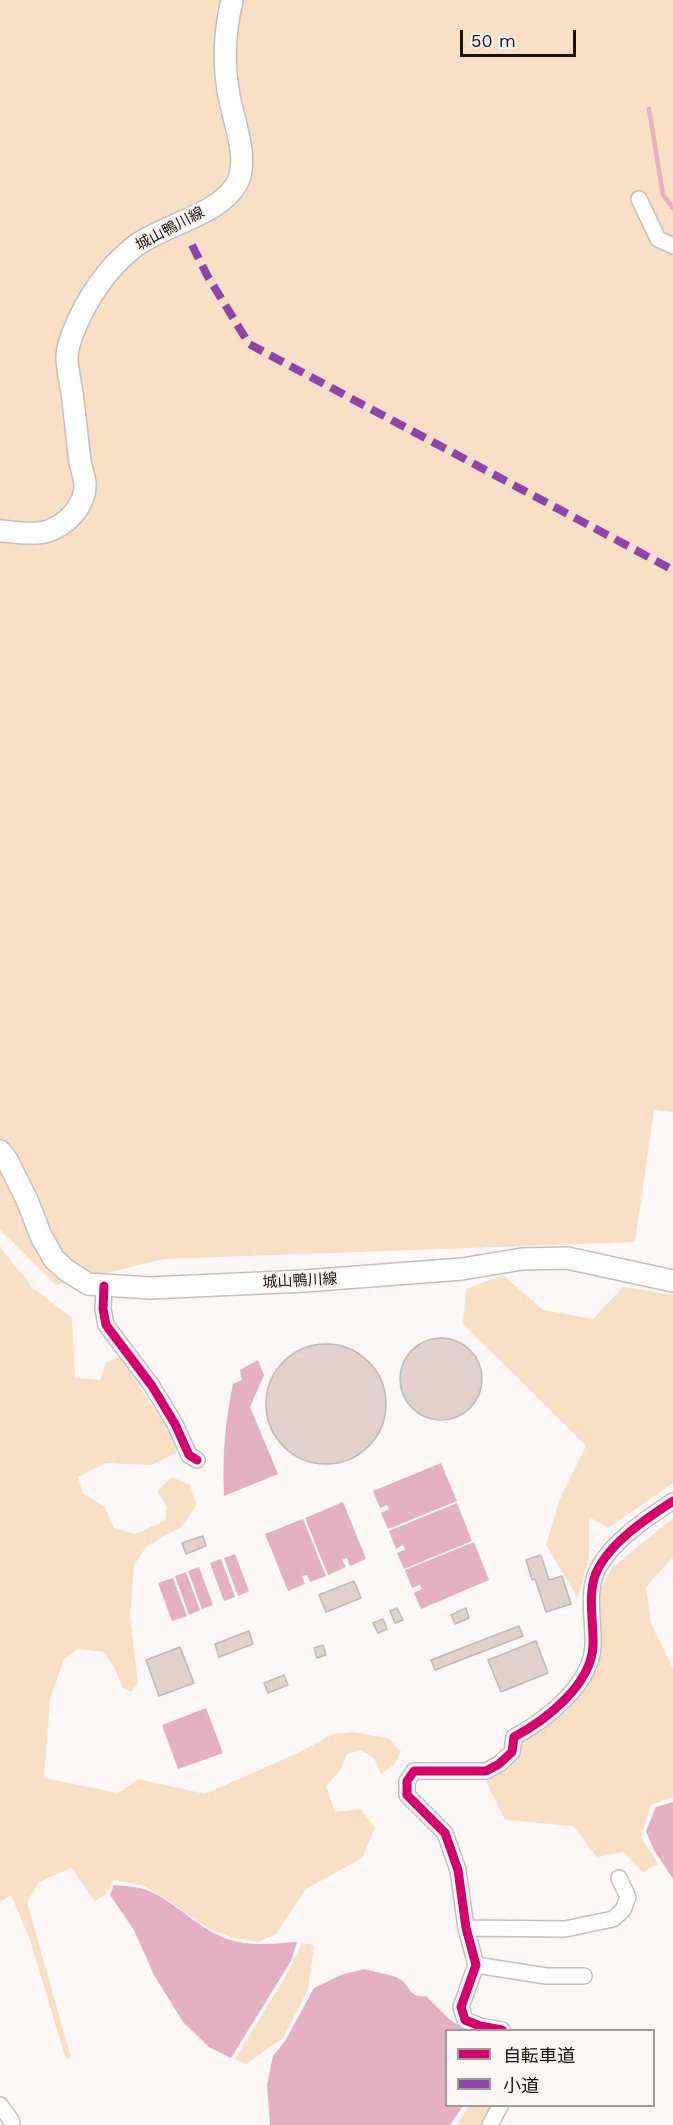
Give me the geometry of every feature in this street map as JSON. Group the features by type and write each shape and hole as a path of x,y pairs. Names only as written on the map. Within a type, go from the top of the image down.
{"main road":[{"name":"城山鴨川線","path":"0,531 43,532 61,526 75,512 84,494 85,482 80,462 67,357 71,337 83,309 98,285 134,246 213,206 229,193 238,181 243,166 242,155 228,90 224,54 232,0"},
{"name":"城山鴨川線","path":"0,1151 17,1180 41,1236 54,1259 88,1284 150,1288 305,1281 462,1269 522,1259 556,1258 567,1258 673,1281"}],"street":[{"path":"639,199 658,239 673,246"},
{"path":"104,1286 105,1325 152,1386 175,1424 189,1455 197,1460"},
{"path":"493,2029 465,2020 461,2007 476,1965 466,1928 458,1870 445,1833 407,1795 407,1781 414,1771 486,1771 499,1764 512,1752 514,1737 536,1725 573,1691 588,1668 593,1648 592,1596 596,1573 613,1548 644,1519 673,1501"},
{"path":"466,1928 565,1929 614,1919 623,1910 628,1897 619,1878"},
{"path":"476,1965 546,1976 584,1976"},
{"path":"0,2105 12,2125"},
{"path":"490,2125 499,2107"}],"shaded area":[{"path":"0,0 673,0 673,1112 654,1110 635,1242 164,1259 56,1285 0,1230"},
{"path":"0,1247 33,1288 72,1318 75,1378 100,1380 106,1362 119,1357 173,1436 176,1453 151,1465 106,1463 78,1477 83,1494 104,1506 114,1528 135,1534 165,1521 167,1507 157,1491 172,1477 190,1485 196,1506 181,1527 147,1546 134,1565 130,1616 138,1683 131,1692 123,1688 114,1667 103,1652 78,1649 64,1659 50,1699 44,1778 118,1793 138,1779 205,1794 298,1753 333,1734 353,1732 387,1738 401,1751 394,1765 381,1774 374,1758 360,1750 347,1754 340,1771 326,1786 335,1812 361,1809 375,1828 362,1858 306,1889 276,1934 258,1942 230,1937 206,1927 144,1886 113,1880 106,1894 95,1901 71,1868 39,1882 27,1902 71,2058 66,2059 30,1940 11,1895 0,1902"},
{"path":"503,1275 543,1310 593,1319 623,1287 673,1295 673,1483 608,1528 589,1517 589,1557 578,1598 546,1545 559,1501 586,1446 463,1324 466,1289"},
{"path":"258,1360 264,1375 250,1407 278,1474 224,1496 225,1440 233,1384 242,1380 240,1370"},
{"path":"441,1463 457,1501 388,1529 381,1513 389,1509 387,1505 380,1508 373,1491"},
{"path":"343,1502 366,1559 350,1566 347,1558 342,1560 346,1567 328,1575 305,1518"},
{"path":"457,1503 472,1541 404,1569 397,1553 405,1550 403,1545 396,1549 389,1531"},
{"path":"673,1518 673,1557 646,1587 651,1623 673,1669 673,1797 651,1805 641,1837 658,1864 643,1872 623,1852 597,1857 573,1826 505,1820 486,1781 515,1761 523,1742 570,1708 597,1670 599,1591 612,1568"},
{"path":"303,1519 326,1576 310,1582 307,1575 302,1576 305,1584 288,1591 265,1534"},
{"path":"474,1542 489,1580 421,1609 414,1593 422,1589 420,1585 412,1588 405,1570"},
{"path":"235,1554 249,1591 238,1596 224,1558"},
{"path":"221,1559 235,1597 224,1601 210,1563"},
{"path":"199,1567 213,1605 202,1609 188,1571"},
{"path":"186,1572 200,1610 189,1615 175,1576"},
{"path":"173,1578 187,1616 172,1621 158,1583"},
{"path":"206,1708 223,1753 178,1769 162,1725"},
{"path":"673,1802 673,1879 654,1850 646,1831 656,1807"},
{"path":"114,1885 135,1887 158,1895 206,1928 227,1939 253,1944 297,1942 291,1961 231,2058 209,2047 183,2022 154,1975 134,1930 110,1895"},
{"path":"302,1943 314,1945 308,1990 283,2038 246,2064 235,2059 287,1974"},
{"path":"364,1969 398,1978 412,1993 426,1996 449,2019 464,2029 445,2029 445,2107 462,2107 450,2125 270,2125 267,2085 273,2056 285,2041 314,1988 341,1975"},
{"path":"468,2107 493,2107 484,2125 457,2125"}],"building":[{"path":"441,1338 457,1341 470,1350 479,1363 482,1379 479,1395 470,1408 457,1417 441,1420 425,1417 412,1408 403,1395 400,1379 403,1363 412,1350 425,1341"},
{"path":"326,1344 349,1349 368,1362 381,1381 386,1404 381,1427 368,1446 349,1459 326,1464 303,1459 284,1446 271,1427 266,1404 271,1381 284,1362 303,1349"},
{"path":"203,1536 206,1546 186,1554 182,1543"},
{"path":"541,1555 549,1580 562,1576 571,1604 546,1612 526,1560"},
{"path":"354,1581 361,1598 326,1612 319,1595"},
{"path":"397,1608 403,1620 395,1623 390,1611"},
{"path":"466,1608 469,1618 455,1624 451,1615"},
{"path":"383,1619 387,1629 378,1633 373,1623"},
{"path":"519,1626 523,1636 435,1670 431,1660"},
{"path":"249,1631 253,1644 219,1657 215,1644"},
{"path":"536,1641 548,1673 501,1692 488,1660"},
{"path":"323,1645 326,1655 317,1658 314,1648"},
{"path":"180,1647 194,1683 159,1696 146,1660"},
{"path":"284,1675 288,1685 268,1693 264,1683"}],"waterway":[{"path":"649,109 663,195 673,208"}],"marked path":[{"path":"192,245 207,275 249,344 673,570"}],"cycle path":[{"path":"104,1286 103,1309 106,1325 152,1386 175,1424 189,1455 197,1460"},
{"path":"496,2029 465,2020 461,2007 476,1965 466,1928 458,1870 445,1833 407,1795 407,1781 414,1771 486,1771 499,1764 512,1752 514,1737 540,1721 565,1700 576,1687 590,1660 593,1646 592,1590 596,1573 610,1551 619,1542 673,1501"}]}
